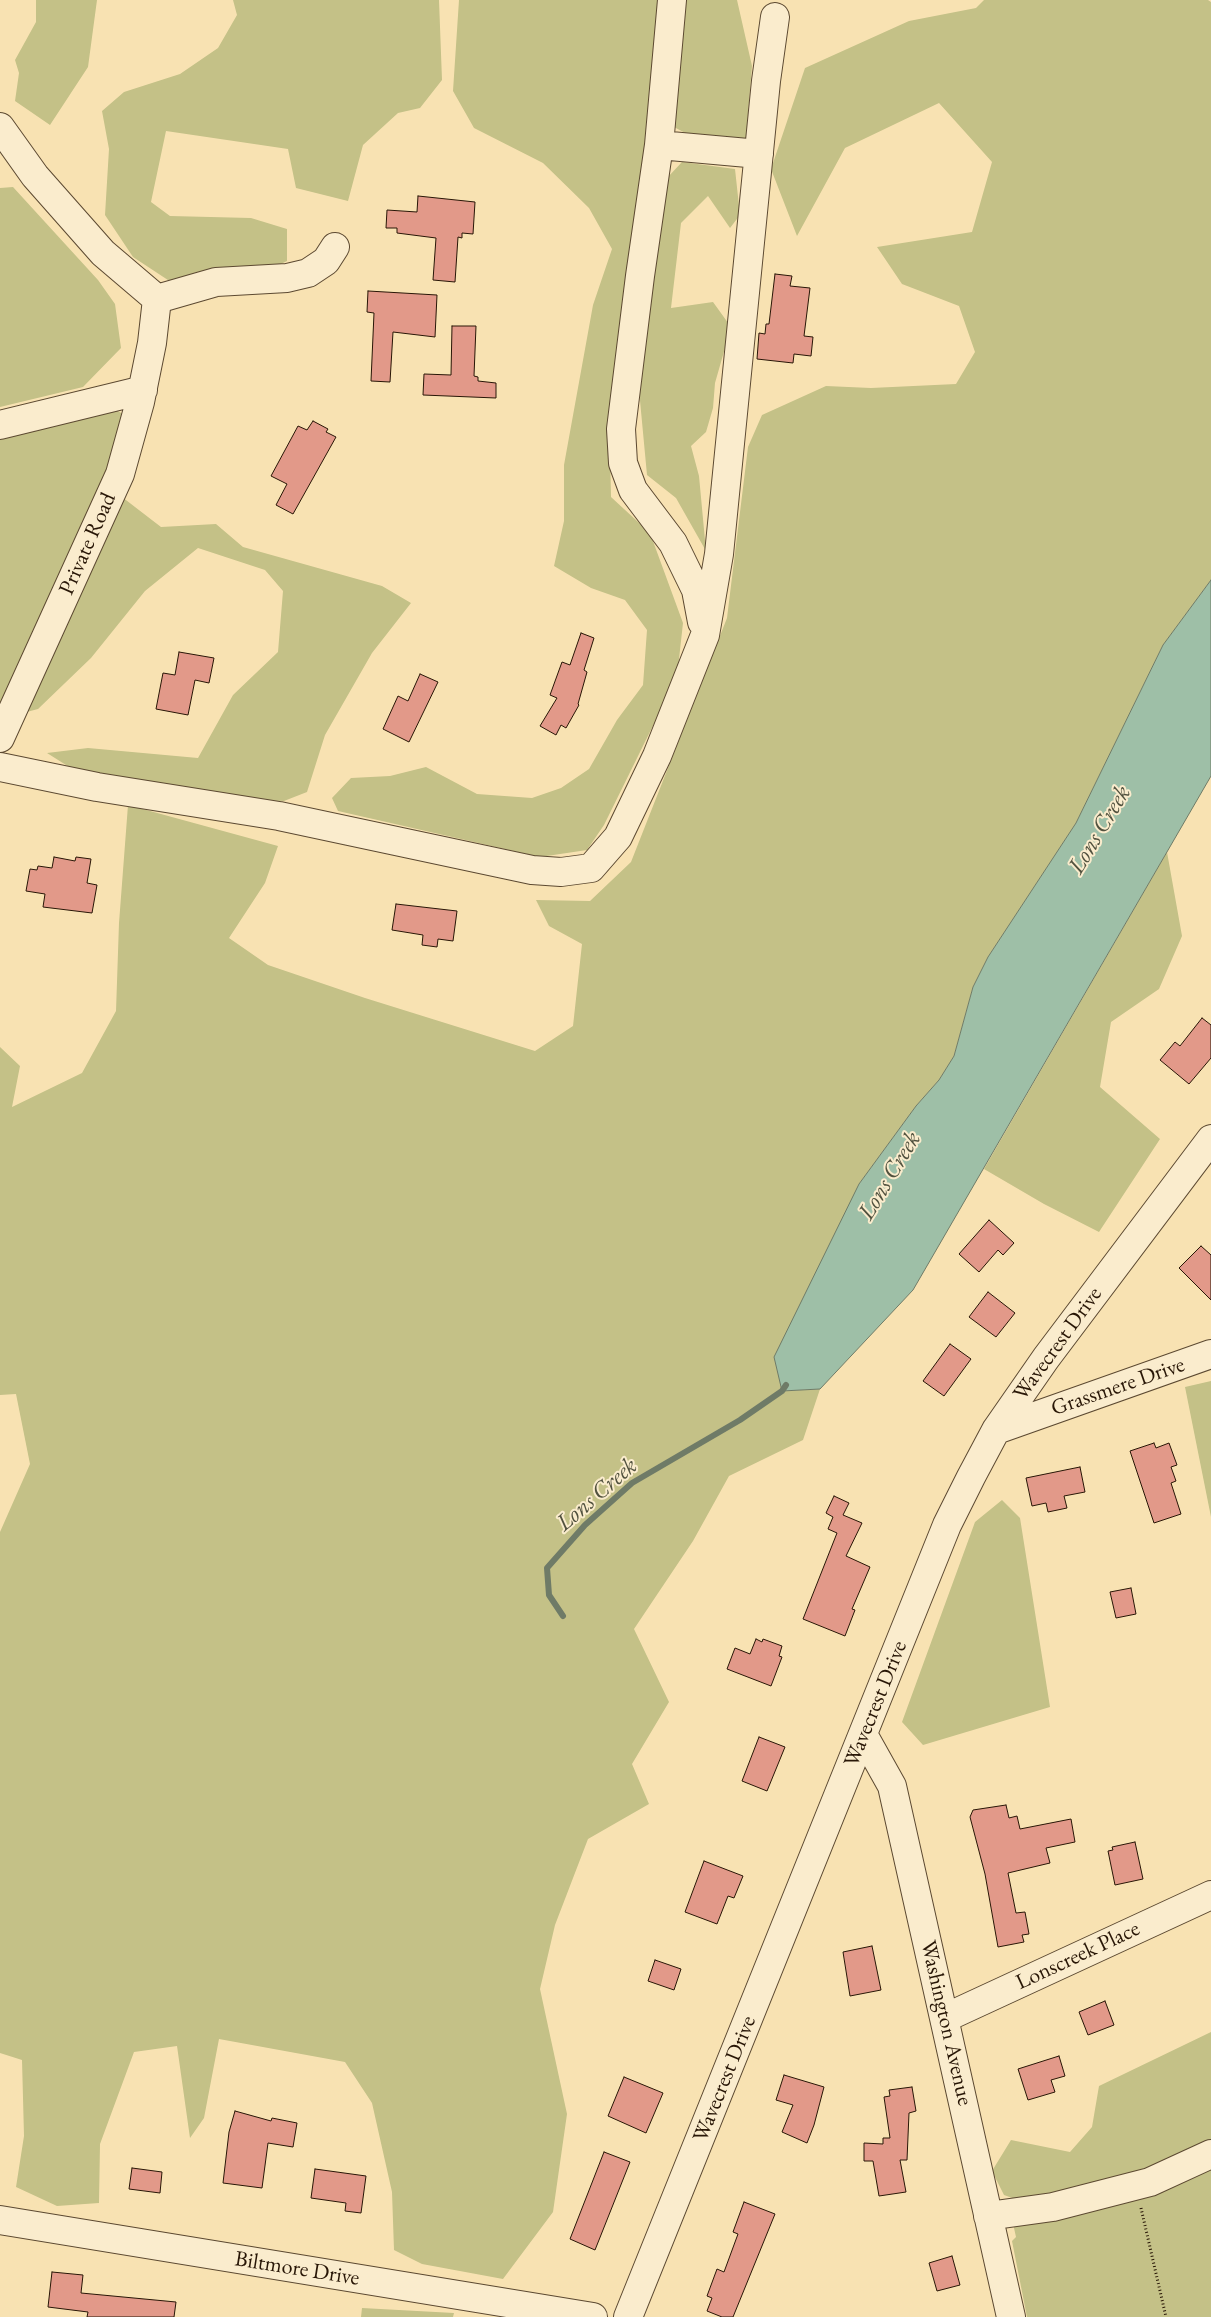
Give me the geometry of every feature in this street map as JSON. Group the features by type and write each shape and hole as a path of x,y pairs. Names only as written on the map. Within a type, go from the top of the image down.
{"street":[{"path":"672,0 659,144 621,429 623,463 633,490 672,542 696,590 705,635"},
{"path":"0,767 97,787 279,816 532,870 561,872 591,868 618,837 657,756 705,635 719,554 766,81 775,17"},
{"path":"0,127 35,176 103,253 157,299 216,282 287,278 308,273 326,261 335,247"},
{"path":"659,144 759,154"},
{"name":"Private Road","path":"0,738 120,474 143,390 152,343 157,299"},
{"path":"0,425 143,390"},
{"name":"Wavecrest Drive","path":"628,2317 948,1525 996,1430 1046,1358 1211,1139"},
{"name":"Grassmere Drive","path":"996,1430 1211,1354"},
{"name":"Washington Avenue","path":"864,1736 892,1786 1010,2317"},
{"name":"Lonscreek Place","path":"945,2018 1211,1895"},
{"path":"988,2216 1053,2207 1136,2186 1150,2182 1211,2154"},
{"name":"Biltmore Drive","path":"0,2220 593,2317"}],"path":[{"path":"1136,2186 1166,2317"}],"shaded area":[{"path":"36,0 97,0 88,67 50,125 15,101 19,73 15,60 36,22"},
{"path":"233,0 439,0 442,80 420,108 398,113 363,145 348,201 296,188 288,149 166,131 151,202 170,216 251,218 287,229 287,261 262,273 174,284 133,257 105,215 109,149 102,111 124,92 180,74 218,48 237,15"},
{"path":"459,0 663,0 610,449 611,497 650,533 683,623 677,677 604,825 587,850 540,857 338,811 332,798 351,778 390,776 426,767 477,794 532,798 561,788 589,769 617,720 643,685 647,630 625,600 591,588 554,566 564,521 564,465 593,305 612,249 589,208 543,163 474,128 453,91"},
{"path":"681,0 737,0 752,66 746,138 700,141 674,127"},
{"path":"984,0 1208,0 1211,2 1211,580 1163,645 1076,823 988,957 973,987 954,1056 939,1080 916,1106 859,1184 782,1391 820,1389 803,1440 729,1476 693,1541 634,1629 669,1702 632,1764 649,1804 588,1839 555,1925 540,1989 567,2114 553,2212 503,2279 422,2264 394,2250 392,2192 372,2103 345,2062 219,2039 204,2118 190,2138 177,2046 134,2052 100,2144 99,2203 57,2206 16,2187 24,2136 22,2060 0,2053 0,1532 30,1464 16,1394 0,1395 0,1047 20,1066 12,1107 82,1073 116,1011 119,923 128,805 278,846 265,883 229,938 268,965 365,998 535,1051 573,1026 582,944 549,926 536,900 590,901 631,862 727,618 748,447 762,415 826,386 871,388 956,384 975,352 959,306 902,284 877,247 972,232 992,162 939,103 845,148 797,236 771,169 805,68 909,21 976,8"},
{"path":"682,162 735,169 740,215 730,228 708,196 681,223 671,308 713,302 731,327 715,383 713,408 706,432 691,446 699,476 706,551 676,498 647,475 636,358 667,178"},
{"path":"13,187 98,280 115,304 121,348 83,387 0,407 0,188"},
{"path":"114,409 123,414 118,442 10,691 0,706 0,435"},
{"path":"122,497 161,527 216,524 243,547 382,586 411,603 372,653 325,735 307,792 284,801 232,800 85,777 47,753 88,748 198,758 233,695 278,652 283,591 265,570 198,548 145,591 91,658 38,709 19,714"},
{"path":"1167,852 1182,936 1159,989 1111,1022 1100,1087 1160,1139 1099,1232 1044,1204 984,1169"},
{"path":"1211,1381 1211,1517 1185,1387"},
{"path":"1002,1500 1020,1518 1050,1707 923,1745 902,1722 975,1522"},
{"path":"1211,2032 1211,2317 1027,2317 1012,2241 1016,2237 1008,2201 1015,2199 1004,2195 992,2171 1011,2140 1070,2152 1092,2127 1099,2086"},
{"path":"362,2308 454,2313 453,2317 361,2317"}],"water":[{"path":"1211,580 1211,776 913,1290 820,1389 782,1391 774,1357 859,1184 916,1106 939,1080 954,1056 973,987 988,957 1076,823 1163,645"}],"building":[{"path":"418,196 475,202 473,234 462,233 462,238 458,237 455,282 433,280 436,238 397,233 397,228 386,228 387,210 417,212"},
{"path":"775,274 792,276 790,286 810,288 804,336 813,337 811,356 794,354 793,363 757,359 759,333 765,334 766,324 769,324"},
{"path":"368,291 437,295 435,337 393,332 390,382 371,381 374,313 367,312"},
{"path":"452,326 476,326 474,376 478,377 478,381 496,383 496,398 423,395 424,374 451,375"},
{"path":"313,421 328,429 326,432 336,437 293,514 276,505 287,484 271,476 298,426 307,430"},
{"path":"581,633 594,638 584,670 587,672 579,705 566,728 561,725 556,735 540,726 557,698 550,695 562,662 570,665"},
{"path":"179,652 214,658 209,683 195,680 188,715 156,709 163,673 175,675"},
{"path":"420,674 438,682 409,742 383,729 398,696 408,701"},
{"path":"54,857 75,861 76,857 91,859 87,883 97,885 92,913 43,907 45,894 26,891 30,869 37,870 38,866 52,868"},
{"path":"396,904 457,911 453,941 438,939 437,947 422,945 423,935 392,930"},
{"path":"1202,1018 1211,1025 1211,1058 1189,1084 1160,1060 1175,1042 1180,1046"},
{"path":"989,1220 1014,1243 1003,1255 998,1250 979,1272 959,1254"},
{"path":"1201,1246 1211,1255 1211,1300 1179,1268"},
{"path":"988,1292 1015,1313 996,1337 969,1317"},
{"path":"950,1344 971,1359 944,1396 923,1381"},
{"path":"1154,1443 1156,1448 1169,1443 1177,1465 1171,1467 1176,1481 1171,1483 1181,1514 1154,1523 1130,1451"},
{"path":"1080,1467 1085,1492 1064,1496 1067,1508 1048,1512 1046,1503 1032,1506 1026,1478"},
{"path":"834,1496 849,1503 843,1515 862,1523 846,1556 870,1567 852,1609 855,1610 845,1636 803,1619 837,1533 828,1529 833,1517 826,1513"},
{"path":"1131,1588 1136,1614 1116,1618 1110,1592"},
{"path":"756,1639 762,1642 763,1639 782,1646 779,1656 782,1657 771,1686 727,1669 735,1648 750,1654"},
{"path":"759,1737 785,1747 767,1791 742,1781"},
{"path":"1006,1805 1009,1818 1017,1816 1020,1829 1071,1819 1075,1842 1046,1848 1050,1863 1008,1873 1016,1913 1025,1912 1029,1934 1022,1935 1024,1942 998,1947 985,1874 970,1817 973,1810"},
{"path":"1135,1842 1143,1879 1115,1885 1108,1851 1113,1850 1112,1847"},
{"path":"704,1861 743,1876 734,1898 728,1896 717,1924 685,1912"},
{"path":"872,1946 881,1990 850,1996 843,1952"},
{"path":"655,1960 681,1969 674,1990 648,1981"},
{"path":"1105,2001 1114,2025 1088,2035 1079,2012"},
{"path":"1059,2056 1065,2076 1051,2080 1055,2092 1028,2100 1018,2069"},
{"path":"784,2075 824,2087 807,2143 782,2132 793,2105 776,2100"},
{"path":"624,2077 663,2093 646,2133 608,2116"},
{"path":"912,2087 916,2111 909,2113 907,2160 900,2160 906,2192 879,2196 873,2161 864,2161 864,2143 883,2144 883,2138 890,2138 884,2097 890,2096 889,2090"},
{"path":"235,2111 271,2121 272,2118 297,2123 293,2147 268,2143 262,2188 223,2183 229,2132"},
{"path":"604,2152 630,2162 595,2250 570,2239"},
{"path":"132,2168 162,2172 160,2193 129,2189"},
{"path":"315,2169 366,2176 361,2213 345,2211 346,2203 311,2198"},
{"path":"744,2202 775,2214 733,2317 722,2317 707,2311 712,2298 707,2296 717,2269 724,2272 738,2234 733,2232"},
{"path":"952,2256 960,2285 937,2291 929,2263"},
{"path":"52,2272 83,2275 81,2293 176,2302 174,2317 87,2317 88,2312 48,2307"}],"waterway":[{"name":"Lons Creek","path":"563,1616 549,1595 547,1568 585,1525 632,1483 740,1420 782,1391 786,1385"}]}
